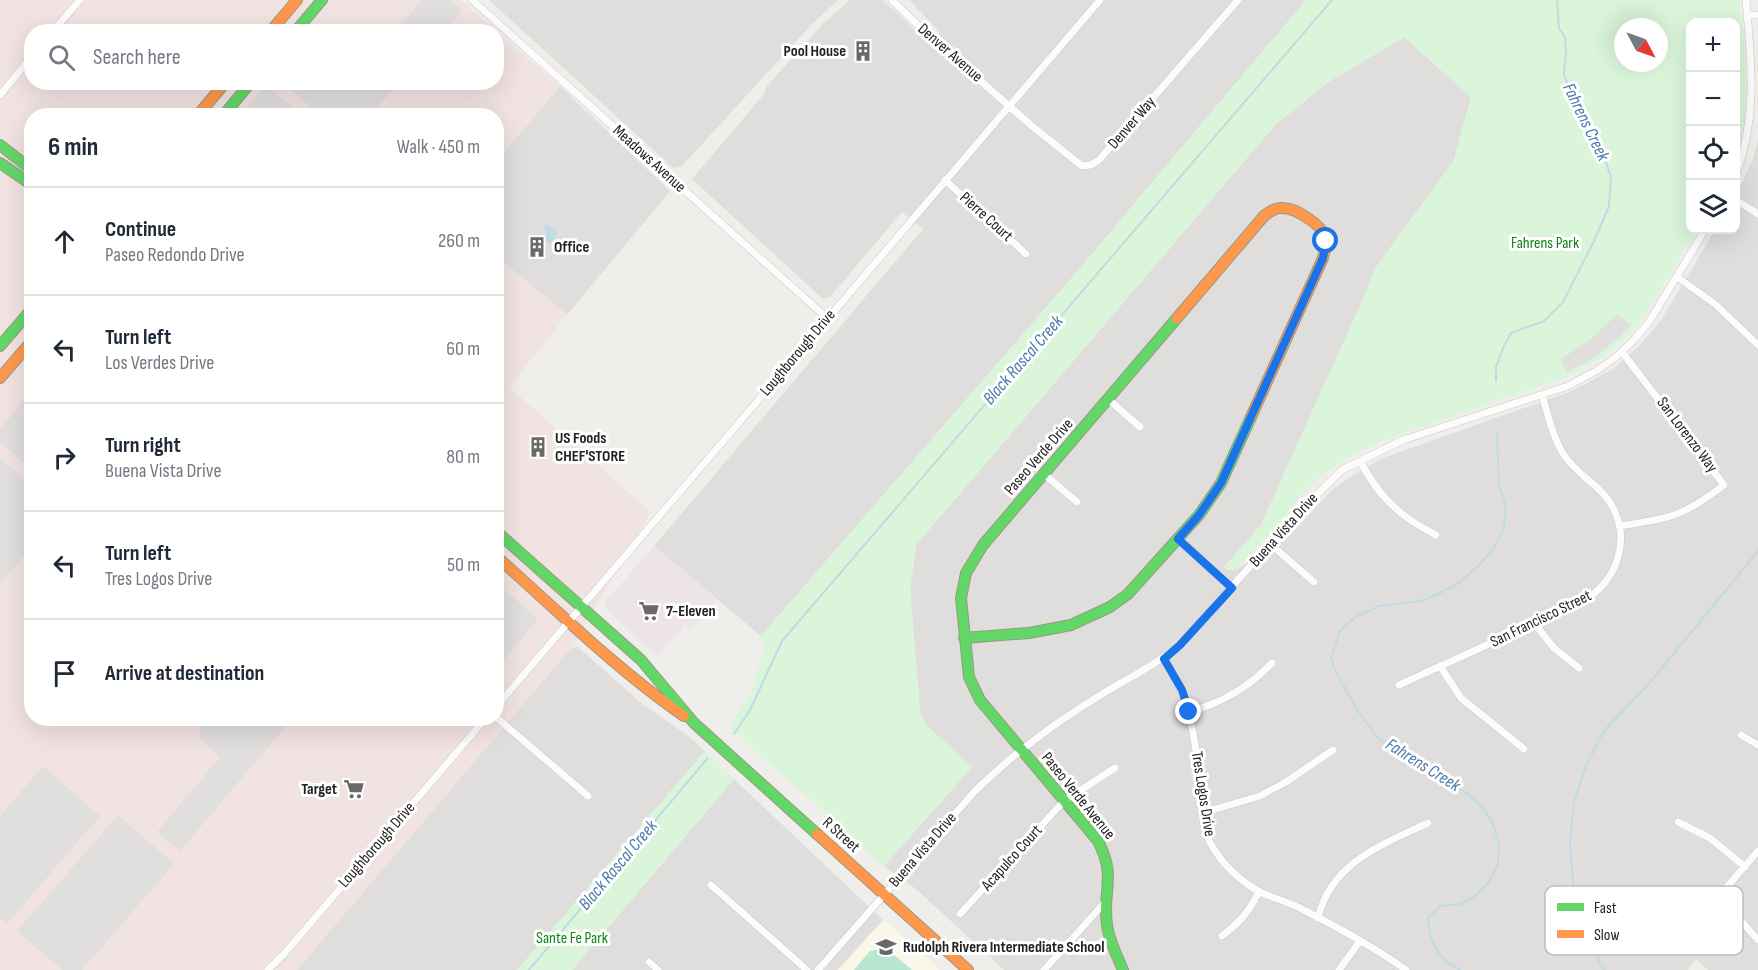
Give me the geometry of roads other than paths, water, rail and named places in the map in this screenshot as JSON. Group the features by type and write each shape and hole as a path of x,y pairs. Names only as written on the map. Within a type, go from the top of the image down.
{"street":[{"path":"59,24 80,0"},
{"path":"277,24 297,0"},
{"path":"302,24 321,0"},
{"name":"Meadows Avenue","path":"472,0 499,24"},
{"name":"Denver Avenue","path":"892,0 928,35 1009,105"},
{"name":"Loughborough Drive","path":"504,698 1100,0"},
{"name":"Denver Way","path":"1009,105 1070,158 1082,166 1091,165 1117,141 1238,0"},
{"path":"1740,163 1755,114 1746,0"},
{"path":"1747,15 1758,15"},
{"name":"Meadows Avenue","path":"504,29 827,318"},
{"path":"0,95 24,66"},
{"path":"204,108 219,90"},
{"path":"230,108 244,90"},
{"path":"0,145 24,164"},
{"path":"0,152 5,156 16,158"},
{"path":"0,162 24,179"},
{"name":"Pierre Court","path":"945,180 1026,254"},
{"path":"1740,203 1758,214"},
{"name":"Paseo Verde Drive","path":"1020,749 980,700 969,677 961,598 966,573 983,545 1264,216 1273,210 1294,209 1302,213 1324,234 1326,241 1323,258 1221,483 1199,515 1178,539"},
{"name":"Buena Vista Drive","path":"818,970 975,791 1020,749 1098,696 1164,659 1180,645 1270,544 1342,470 1403,440 1542,395 1589,375 1622,352 1649,322 1703,234"},
{"path":"1677,277 1715,304 1758,345"},
{"path":"0,346 24,318"},
{"path":"0,378 24,350"},
{"name":"San Lorenzo Way","path":"1619,526 1657,521 1681,514 1724,485 1622,352"},
{"name":"San Francisco Street","path":"1399,685 1588,598 1607,582 1619,555 1621,538 1619,526 1608,500 1572,466 1563,454 1542,395"},
{"path":"1108,399 1140,427"},
{"path":"1360,461 1373,484 1399,513 1436,535"},
{"path":"1044,474 1077,502"},
{"name":"R Street","path":"504,538 641,660 694,723 968,970"},
{"path":"964,638 1025,635 1089,620 1112,607 1128,594 1178,539 1232,588"},
{"path":"1270,544 1314,582"},
{"name":"R Street","path":"504,563 660,701 694,723"},
{"path":"1534,623 1554,648 1579,668"},
{"name":"Tres Logos Drive","path":"1164,659 1182,690 1189,712 1207,836 1222,861 1258,891 1318,918 1406,970"},
{"path":"1189,712 1216,704 1234,694 1252,682 1272,663"},
{"path":"1440,666 1461,698 1524,749"},
{"path":"504,724 588,796"},
{"name":"Loughborough Drive","path":"268,970 479,726"},
{"path":"1741,735 1758,745"},
{"name":"Paseo Verde Avenue","path":"1020,749 1105,852 1110,876 1107,924 1123,970"},
{"path":"1202,813 1260,796 1286,782 1333,750"},
{"name":"Acapulco Court","path":"960,914 1064,801 1115,768"},
{"path":"1678,822 1710,838 1745,867"},
{"path":"1318,918 1322,902 1333,883 1348,867 1372,850 1428,823"},
{"path":"1729,886 1758,851"},
{"path":"711,885 807,970"},
{"path":"1222,936 1242,920 1252,906 1258,891"},
{"path":"1044,970 1107,899"},
{"path":"1743,923 1758,940"},
{"path":"1339,970 1360,941"},
{"path":"649,962 658,970"}],"water":[{"path":"547,224 558,234 549,244 543,238 547,233 543,228"}],"waterway":[{"name":"Black Rascal Creek","path":"734,734 750,710 782,641 1332,0"},
{"name":"Fahrens Creek","path":"1496,381 1496,367 1511,333 1544,321 1563,302 1609,206 1611,177 1604,157 1582,122 1564,75 1565,37 1559,28 1557,0"},
{"name":"Fahrens Creek","path":"1460,970 1440,955 1436,949 1430,935 1428,918 1440,906 1460,904 1474,897 1488,883 1498,864 1499,845 1494,826 1484,809 1467,793 1410,762 1377,737 1358,711 1335,670 1331,657 1340,631 1355,617 1379,606 1421,601 1438,594 1459,583 1493,550 1504,528 1506,508 1499,486 1497,434"},
{"path":"1573,886 1570,843 1574,801 1587,764 1603,732 1653,679 1758,551"},
{"name":"Black Rascal Creek","path":"529,970 707,759"},
{"path":"1596,955 1604,970"}],"place":[{"name":"Pool House","path":"863,51"},
{"name":"Office","path":"537,247"},
{"name":"US Foods CHEF'STORE","path":"538,447"},
{"name":"7-Eleven","path":"649,611"},
{"name":"Target","path":"354,789"},
{"name":"Rudolph Rivera Intermediate School","path":"886,947"}],"park label":[{"name":"Fahrens Park","path":"1545,243"},
{"name":"Sante Fe Park","path":"572,938"}]}
